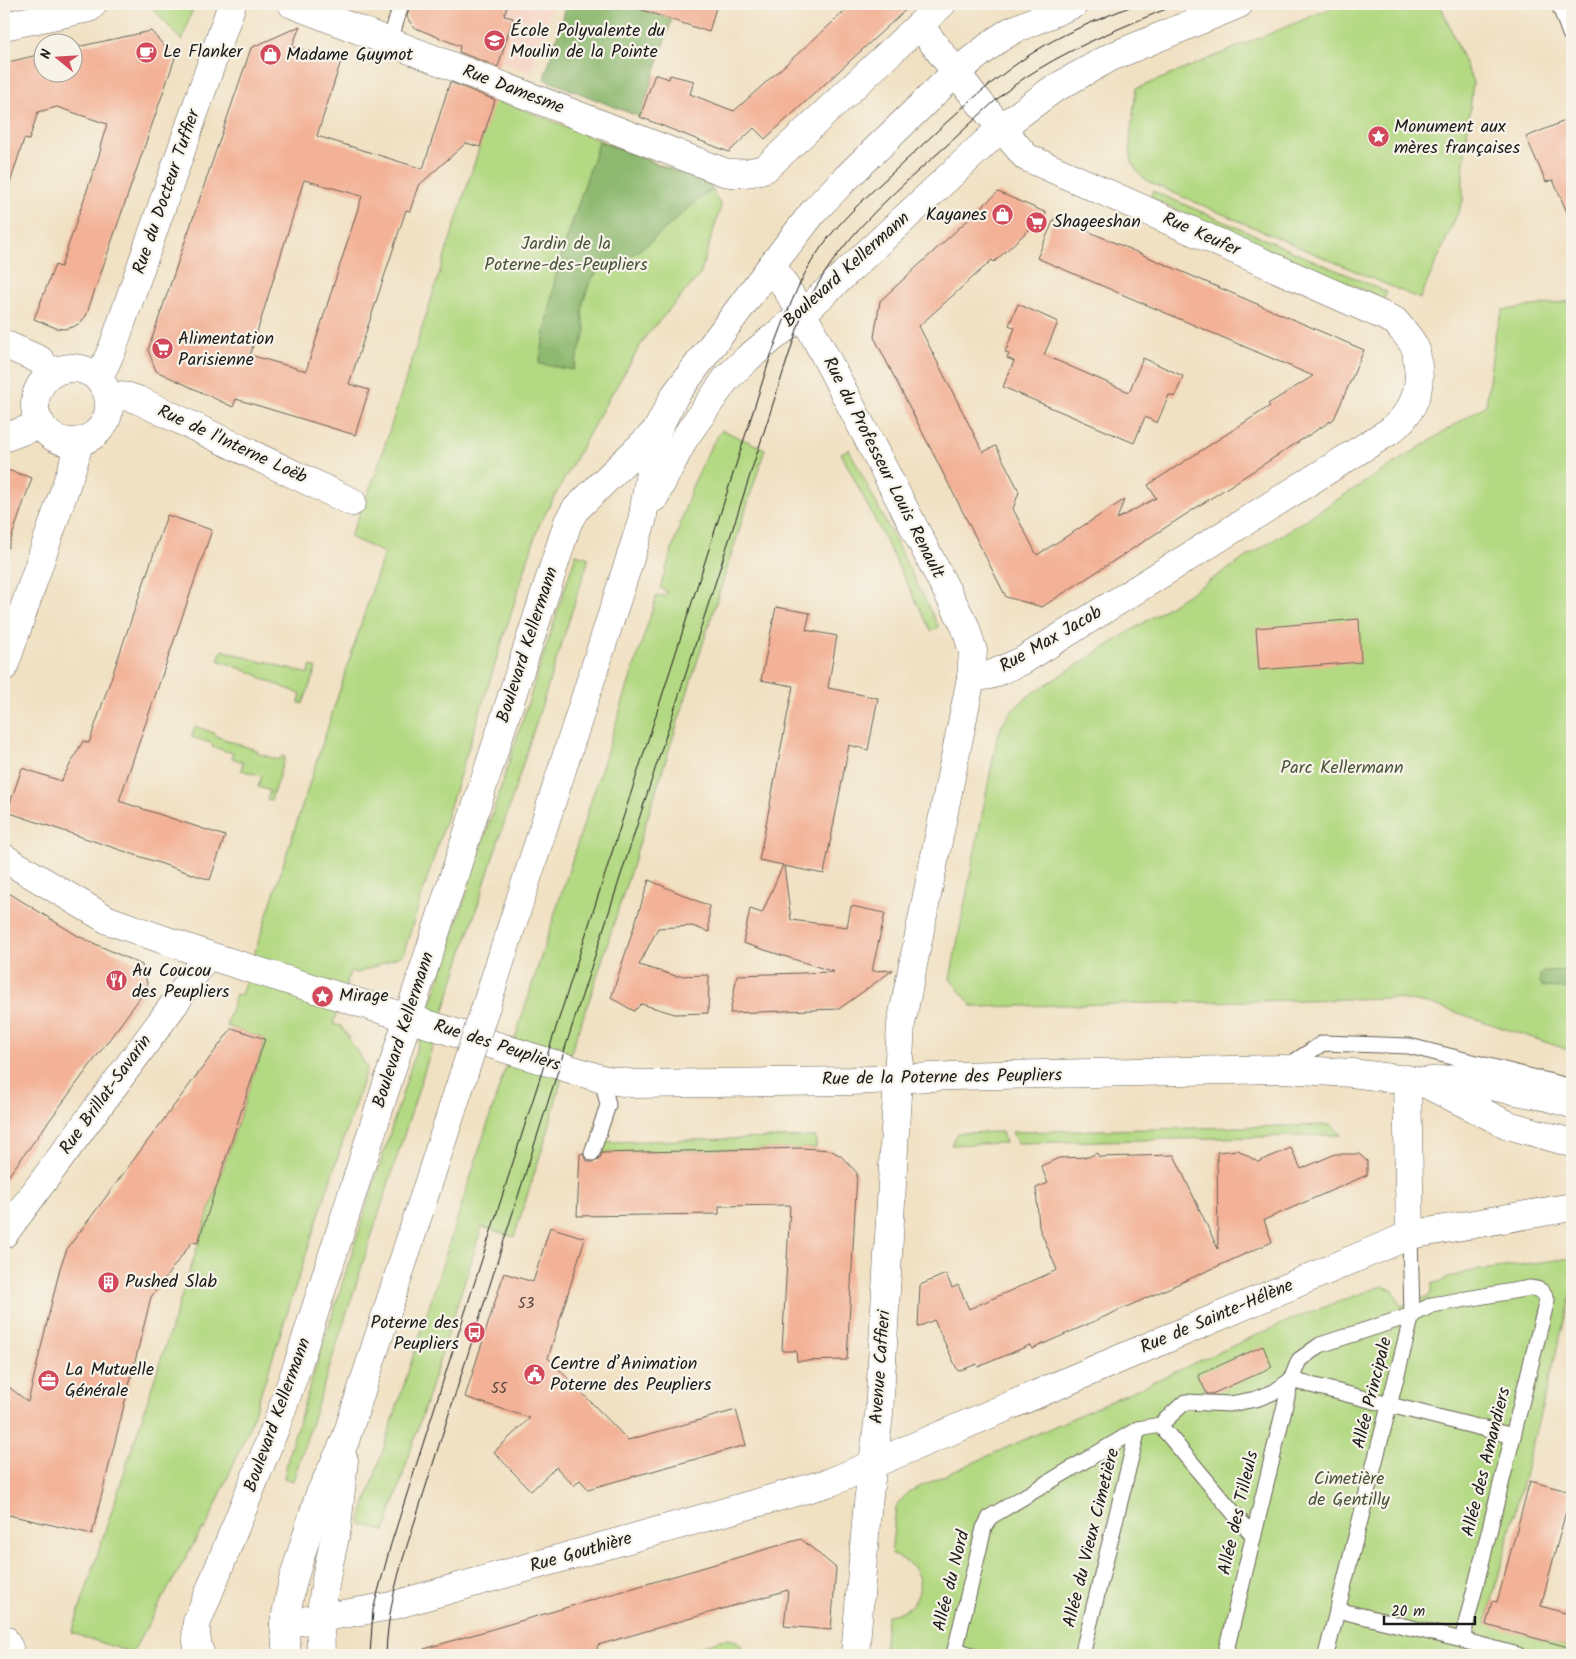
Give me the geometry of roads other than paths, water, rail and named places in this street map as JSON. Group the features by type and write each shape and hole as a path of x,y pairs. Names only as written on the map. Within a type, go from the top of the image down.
{"street":[{"path":"4,26 89,8 93,4"},
{"name":"Rue du Docteur Tuffier","path":"103,386 105,365 113,347 232,4"},
{"name":"Rue Damesme","path":"292,4 724,172 735,174 754,173 766,168 920,26"},
{"path":"920,26 942,4"},
{"name":"Boulevard Kellermann","path":"201,1655 196,1644 197,1622 276,1426 298,1364 568,522 575,510 657,430 683,383 772,264 814,212 839,185 956,72 996,40 1011,31 1074,4"},
{"name":"Boulevard Kellermann","path":"642,521 684,439 726,379 748,358 802,314 1001,128 1052,90 1111,57 1239,4"},
{"name":"Rue Keufer","path":"920,26 1026,157 1395,321 1416,350 1419,373"},
{"name":"Rue du Professeur Louis Renault","path":"772,264 838,380 965,626 973,651 971,678"},
{"path":"4,344 40,360 51,374"},
{"path":"65,368 80,368 103,386 110,407 108,419 101,430 91,438 79,443 63,442 49,435 41,424 35,410 36,396 41,384 51,374 65,368"},
{"name":"Rue Max Jacob","path":"971,678 990,675 1022,661 1390,431 1402,422 1413,406 1419,389 1419,373"},
{"name":"Rue de l'Interne Loëb","path":"103,386 138,400 352,502"},
{"path":"4,438 41,424"},
{"name":"Boulevard Kellermann","path":"286,1655 284,1624 293,1580 310,1520 319,1496 346,1441 642,521 657,430"},
{"path":"4,667 74,465 79,443"},
{"path":"899,1078 901,1024 971,678"},
{"name":"Rue des Peupliers","path":"4,858 108,920 207,955 602,1080"},
{"name":"Rue Brillat-Savarin","path":"4,1234 175,1003 207,955"},
{"name":"Rue de la Poterne des Peupliers","path":"602,1080 636,1084 844,1081 1282,1069 1352,1073 1415,1080 1454,1079 1548,1097 1572,1104"},
{"name":"Avenue Caffieri","path":"855,1655 867,1511 879,1415 899,1078"},
{"path":"1410,1235 1415,1080 1508,1126 1572,1143"},
{"name":"Rue de Sainte-Hélène","path":"873,1465 1410,1235 1572,1207"},
{"name":"Boulevard Kellermann","path":"316,1654 327,1573 337,1528 346,1441"},
{"name":"Rue Gouthière","path":"284,1624 416,1600 831,1482 873,1465"},
{"path":"4,1638 10,1655"}],"lane":[{"path":"390,42 401,4"},
{"path":"1559,4 1570,34 1572,32"},
{"path":"1282,1069 1323,1043 1408,1046 1572,1087"},
{"path":"592,1153 608,1104 602,1080"},
{"name":"Allée Principale","path":"1326,1655 1412,1315 1410,1235"},
{"name":"Allée des Tilleuls","path":"1224,1655 1291,1380 1299,1360 1320,1346 1412,1315 1432,1305 1530,1288 1538,1289 1545,1293"},
{"name":"Allée des Amandiers","path":"1462,1640 1547,1300 1545,1293"},
{"path":"1138,1429 1160,1425 1185,1402 1230,1404 1256,1399 1274,1392 1291,1380 1513,1436"},
{"path":"1160,1425 1253,1536"},
{"name":"Allée du Nord","path":"954,1653 984,1528 990,1517 1138,1429"},
{"name":"Allée du Vieux Cimetière","path":"1082,1655 1138,1429"},
{"path":"1337,1610 1518,1655"},
{"path":"954,1653 972,1655"}],"tram line":[{"path":"370,1655 373,1610 391,1544 771,355 798,287 820,249 849,214 980,93 1011,68 1054,40 1137,4"},
{"path":"386,1655 392,1602 406,1549 802,314 832,262 869,218 889,197 1004,93 1026,77 1071,51 1178,4"}],"place":[{"name":"École Polyvalente du Moulin de la Pointe","path":"494,41"},
{"name":"Le Flanker","path":"147,52"},
{"name":"Madame Guymot","path":"270,55"},
{"name":"Monument aux mères françaises","path":"1378,137"},
{"name":"Kayanes","path":"1003,215"},
{"name":"Shageeshan","path":"1037,222"},
{"name":"Alimentation Parisienne","path":"162,349"},
{"name":"Au Coucou des Peupliers","path":"116,981"},
{"name":"Mirage","path":"323,996"},
{"name":"Pushed Slab","path":"109,1282"},
{"name":"Poterne des Peupliers","path":"475,1333"},
{"name":"Centre d’Animation Poterne des Peupliers","path":"534,1374"},
{"name":"La Mutuelle Générale","path":"49,1380"}],"park label":[{"name":"Jardin de la Poterne-des-Peupliers","path":"566,254"},
{"name":"Parc Kellermann","path":"1342,768"},
{"name":"Cimetière de Gentilly","path":"1349,1489"}]}
